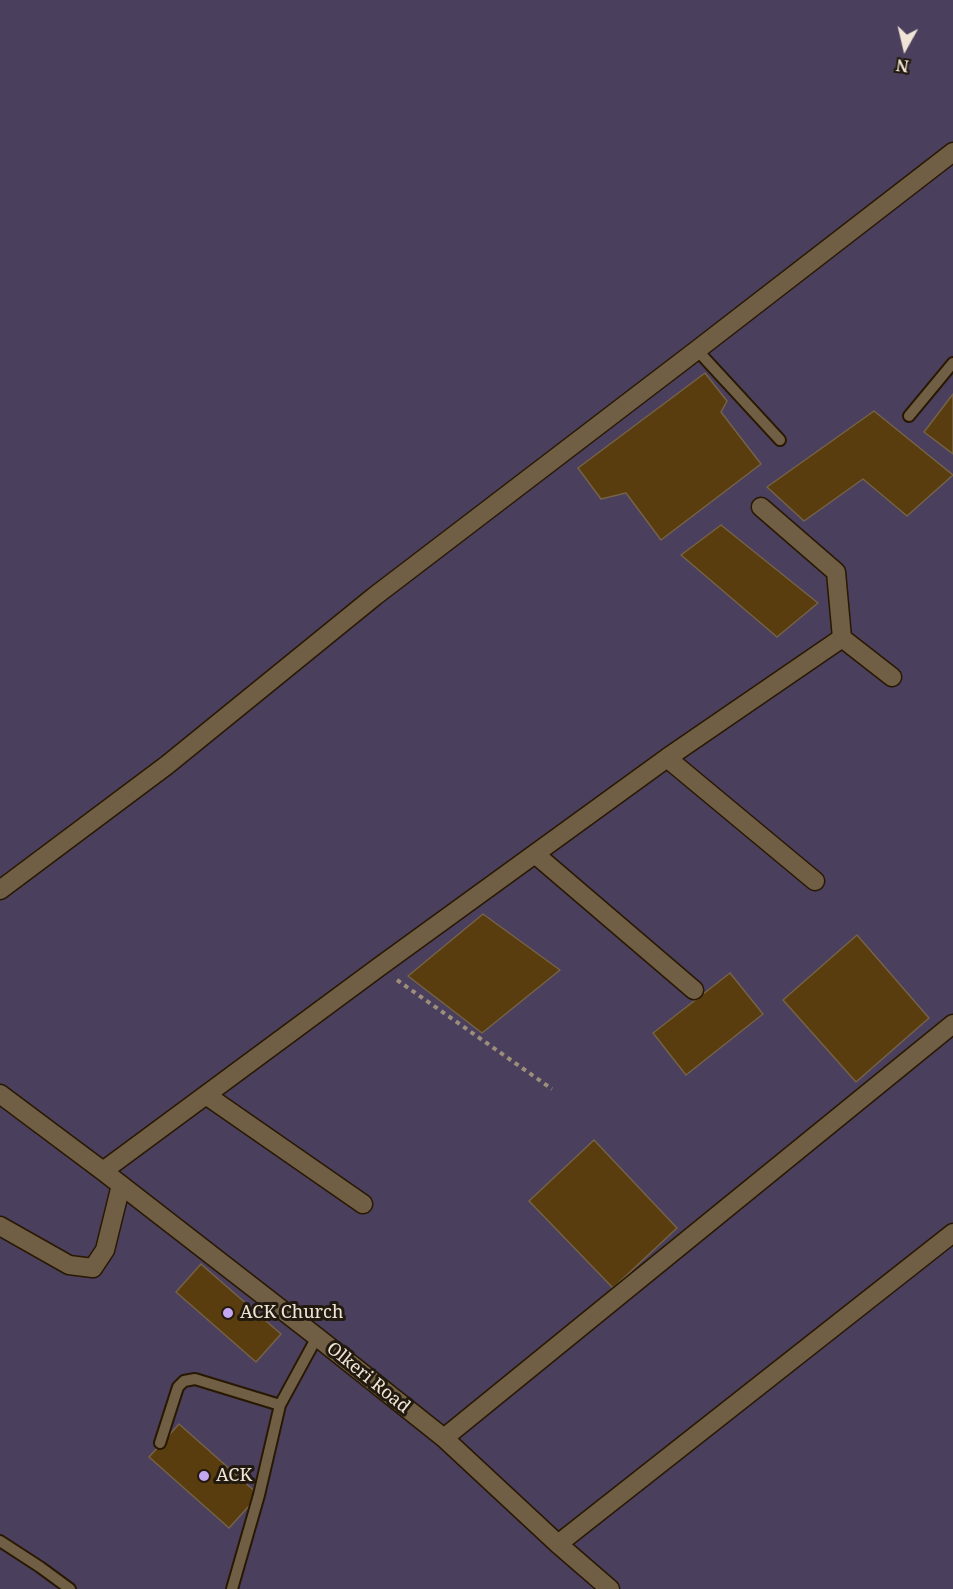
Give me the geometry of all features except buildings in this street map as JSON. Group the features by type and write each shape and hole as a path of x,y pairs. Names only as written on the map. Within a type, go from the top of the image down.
{"street":[{"path":"0,890 167,765 375,596 953,152"},
{"path":"761,507 836,572 842,638 892,677"},
{"path":"103,1171 667,758 842,638"},
{"path":"667,758 815,881"},
{"path":"535,854 694,990"},
{"path":"444,1438 953,1024"},
{"name":"Olkeri Road","path":"0,1094 103,1171 444,1438 610,1589"},
{"path":"206,1095 363,1204"},
{"path":"0,1226 69,1265 93,1268 105,1250 121,1185"},
{"path":"558,1544 953,1233"}],"lane":[{"path":"697,350 780,440"},
{"path":"909,416 953,363"},
{"path":"232,1589 259,1495 280,1405 317,1337"},
{"path":"160,1443 178,1387 184,1381 195,1379 280,1405"},
{"path":"0,1541 70,1589"}],"path":[{"path":"380,967 552,1089"}],"shaded area":[{"path":"0,0 953,0 953,1589 0,1589"}],"place":[{"name":"ACK Church","path":"228,1313"},
{"name":"ACK","path":"204,1476"}]}
